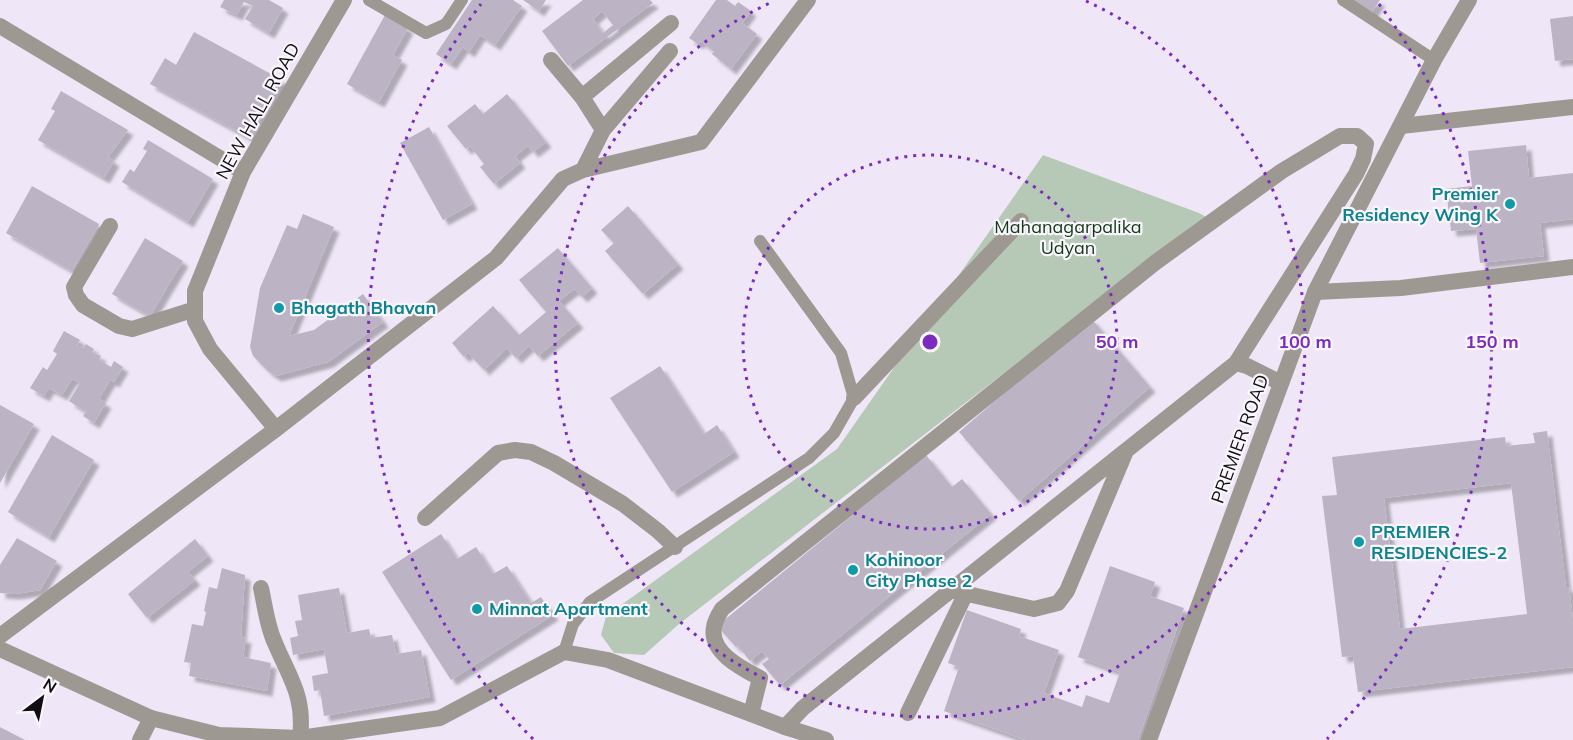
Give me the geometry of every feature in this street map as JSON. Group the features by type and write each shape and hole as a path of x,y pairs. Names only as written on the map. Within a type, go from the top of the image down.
{"street":[{"name":"NEW HALL ROAD","path":"276,429 210,349 195,321 195,291 243,172 344,0"},
{"path":"0,636 276,429 496,258 562,179 583,170 701,142 808,0"},
{"name":"PREMIER ROAD","path":"1149,740 1315,292 1434,60 1469,0"},
{"path":"582,97 671,23"},
{"path":"0,26 243,172"},
{"path":"583,170 603,130 670,51"},
{"path":"551,60 582,97 603,130"},
{"path":"1401,126 1573,107"},
{"path":"751,714 760,678 720,650 713,638 714,625 722,609 1156,262 1282,171 1340,136 1357,136 1366,144 1363,159 1356,174 1236,363 1126,450 958,591 803,708 785,727"},
{"path":"854,398 1021,221"},
{"path":"110,226 74,287 83,305 119,326 132,329 195,309"},
{"path":"1315,292 1401,288 1573,267"},
{"path":"1236,363 1281,383"},
{"path":"425,518 498,453 514,450 531,452 554,463 623,504 675,547"},
{"path":"958,591 1034,609 1058,603 1067,591 1126,450"},
{"path":"261,588 274,642 295,687 301,707 300,738"},
{"path":"908,713 958,591"},
{"path":"0,649 151,718 219,737 300,738 440,718 564,651 608,660 785,727 826,740"},
{"path":"140,740 151,718"}],"lane":[{"path":"369,0 426,33 446,24 462,0"},
{"path":"1343,0 1434,60"},
{"path":"564,651 573,624 590,602 809,458 834,433 854,398 841,353 760,241"}],"green space":[{"name":"Mahanagarpalika Udyan","path":"1043,155 1206,217 679,624 644,655 614,653 601,635 606,616 837,449"}],"building":[{"path":"224,0 269,0 283,8 269,33 245,19 253,6 244,2 237,15 220,7"},
{"path":"472,0 513,0 522,6 495,45 480,35 469,52 463,47 451,64 436,54"},
{"path":"523,0 546,0 539,11"},
{"path":"583,0 650,0 653,3 568,66 542,31","holes":["602,11 613,25 603,33 593,19"]},
{"path":"716,0 727,0 735,6 738,2 751,11 742,23 757,34 731,69 712,54 714,51 700,41 698,44 689,38"},
{"path":"1349,0 1380,0 1371,14"},
{"path":"385,15 408,28 393,55 402,60 379,102 347,84"},
{"path":"1573,16 1573,59 1555,61 1550,19"},
{"path":"194,32 282,80 250,138 150,84 165,58 176,65"},
{"path":"61,91 128,130 108,157 114,161 104,178 38,140 55,111 51,109"},
{"path":"507,94 546,142 533,152 528,146 515,156 520,163 494,184 480,167 484,164 470,146 466,149 447,126 475,104 483,114"},
{"path":"429,127 472,204 443,220 400,143"},
{"path":"148,140 213,179 188,222 122,182 130,169 134,172 147,151 143,149"},
{"name":"Premier Residency Wing K","path":"1526,145 1529,178 1573,173 1573,219 1540,223 1544,256 1480,263 1476,229 1451,231 1446,189 1472,186 1468,151"},
{"path":"32,186 99,224 72,271 6,233"},
{"path":"628,206 678,264 643,294 605,251 614,243 601,230"},
{"name":"Bhagath Bhavan","path":"303,214 334,227 289,336 314,330 363,294 383,322 328,362 276,376 253,356 250,347 260,288 287,225 297,229"},
{"path":"145,238 183,261 150,316 112,294"},
{"path":"558,248 592,288 582,297 574,289 559,301 578,323 538,356 529,346 516,358 507,348 484,370 468,353 464,357 452,343 493,306 519,335 546,312 519,280"},
{"path":"1091,318 1150,387 1019,501 959,432"},
{"path":"64,331 80,340 77,345 83,348 86,344 94,349 92,352 101,356 99,360 111,367 114,361 123,367 114,382 110,380 99,399 106,403 94,423 83,416 86,412 69,401 80,383 72,379 62,395 49,388 44,396 30,388 43,367 47,370 57,354 53,351"},
{"path":"660,366 704,434 717,425 734,452 672,492 610,398"},
{"path":"0,405 34,424 0,483"},
{"name":"PREMIER RESIDENCIES-2","path":"1547,431 1566,587 1569,587 1573,620 1573,667 1358,692 1353,656 1342,657 1322,496 1337,495 1332,457 1505,437 1506,446 1535,443 1533,433","holes":["1511,483 1527,614 1400,629 1384,498"]},
{"path":"52,435 94,460 49,537 8,512"},
{"name":"Kohinoor City Phase 2","path":"926,455 952,487 962,479 991,514 780,685 762,664 769,659 762,651 750,661 717,626"},
{"name":"Minnat Apartment","path":"441,534 457,559 476,547 493,574 507,566 531,603 541,597 553,615 451,680 382,572"},
{"path":"17,538 57,561 40,590 15,594 0,593 0,565"},
{"path":"195,539 208,556 188,572 195,580 147,618 128,594"},
{"path":"1110,566 1155,582 1150,596 1184,608 1138,740 1025,740 944,711 959,667 948,663 967,610 1021,629 1019,636 1059,650 1044,693 1082,707 1086,695 1109,703 1120,672 1078,657"},
{"path":"222,568 245,575 241,637 246,638 243,657 271,663 267,691 189,676 191,663 184,662 192,624 203,626 209,587 217,589"},
{"path":"339,588 347,633 369,629 371,638 392,635 396,654 421,650 430,697 324,716 320,690 314,691 312,676 328,673 324,649 293,655 290,638 298,636 295,621 302,620 298,595"},
{"path":"0,727 25,740 0,740"}],"place":[{"name":"Premier Residency Wing K","path":"1510,204"},
{"name":"Bhagath Bhavan","path":"279,308"},
{"name":"PREMIER RESIDENCIES-2","path":"1359,542"},
{"name":"Kohinoor City Phase 2","path":"853,570"},
{"name":"Minnat Apartment","path":"477,609"}]}
